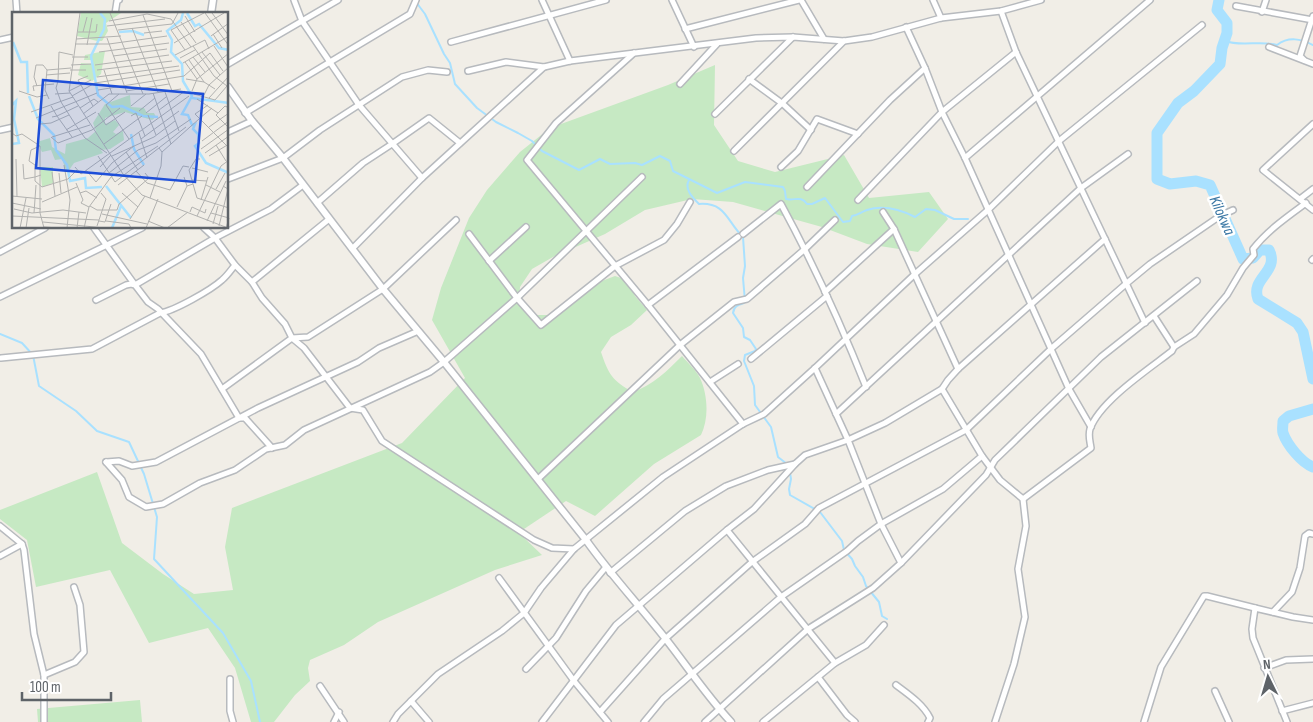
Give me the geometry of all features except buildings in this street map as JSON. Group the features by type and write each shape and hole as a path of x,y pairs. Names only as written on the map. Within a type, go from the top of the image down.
{"street":[{"path":"294,0 302,21 359,105 422,178"},
{"path":"229,63 338,0"},
{"path":"542,0 570,61"},
{"path":"451,42 606,0"},
{"path":"672,0 694,47"},
{"path":"685,29 800,0 824,39"},
{"path":"933,0 941,18"},
{"path":"468,71 506,62 544,67 570,61 634,52 694,47 756,38 793,37 844,41 872,37 941,18 1001,11 1041,0"},
{"path":"966,158 1150,0"},
{"path":"1262,12 1266,0"},
{"path":"245,112 410,14 415,2"},
{"path":"1236,6 1262,12 1312,19 1300,56 1304,60"},
{"path":"1001,11 1016,52 1146,323"},
{"path":"393,722 410,701 438,674 502,631 524,613 541,588 574,548 663,477 743,424 762,415 816,368 915,274 988,210 1059,142 1202,25"},
{"path":"906,27 925,68 942,112 966,158 1069,389 1091,428"},
{"path":"715,114 793,37"},
{"path":"734,152 844,41"},
{"path":"680,84 718,43"},
{"path":"1269,47 1313,64"},
{"path":"634,52 556,123 527,160 680,344 743,424"},
{"path":"858,200 942,112 1016,52"},
{"path":"352,249 422,178 488,120 544,67"},
{"path":"807,186 890,100 925,68"},
{"path":"229,179 283,158 320,130 402,77 428,70 447,72"},
{"path":"749,79 783,104 811,130"},
{"path":"229,88 245,112 283,158 328,220 416,332 444,362 731,722"},
{"path":"317,203 363,163 429,118 460,143"},
{"path":"781,167 798,151 817,119 858,134"},
{"path":"229,132 252,121"},
{"path":"1313,124 1264,170 1313,210"},
{"path":"836,414 1081,188 1128,154"},
{"path":"416,332 379,348 358,362 239,418 156,462 132,466 119,461 106,462 122,480 129,497 146,507 163,504 200,483 234,470 257,454 285,445 304,430 411,381 444,362 517,298 642,177"},
{"path":"96,300 131,284 135,285 215,238 271,209 303,185"},
{"path":"1300,199 1313,189"},
{"path":"469,234 517,298 541,325 615,266 664,240 677,224 690,202"},
{"path":"648,305 781,204 826,294 866,387"},
{"path":"1023,499 1091,448 1089,436 1091,428 1111,400 1172,351 1174,347 1194,334 1227,295 1249,259 1254,255 1253,248 1262,237 1306,204"},
{"path":"600,712 665,639 752,562 805,524 817,510 864,483 966,430 1052,348 1126,283 1150,264 1220,216 1231,211"},
{"path":"883,212 894,230 958,369"},
{"path":"252,282 328,220"},
{"path":"222,389 292,338 308,337 383,289 456,220"},
{"path":"538,479 680,344 734,302 744,300 805,249 834,220"},
{"path":"489,261 526,226"},
{"path":"0,252 43,229"},
{"path":"95,229 148,302 178,328 201,354 239,418"},
{"path":"0,297 140,229"},
{"path":"205,229 252,282 262,298 285,324 292,338 304,348 350,408 362,410 382,441 522,534 552,548 574,548"},
{"path":"751,359 826,294 894,230"},
{"path":"542,722 616,625 754,509 805,455 848,440 885,424 942,389 958,369 1105,239"},
{"path":"1,358 38,356 92,349 208,290 223,280 235,265"},
{"path":"705,722 718,708 808,629 871,590 901,563 986,475 996,460 1101,357 1197,281"},
{"path":"1154,316 1174,347"},
{"path":"710,382 738,364"},
{"path":"816,368 848,440 881,524 901,563"},
{"path":"942,389 982,456 1000,480 1023,499 1026,526 1018,569 1025,617 1014,664 996,722"},
{"path":"239,418 245,418 272,448"},
{"path":"644,722 663,699 781,597 881,524 943,489 982,456"},
{"path":"526,669 556,638 586,591 608,570 685,510 726,486 768,470 795,464"},
{"path":"0,526 22,544 34,634 44,675 44,722"},
{"path":"727,530 835,663"},
{"path":"1272,612 1292,592 1300,568 1305,536 1309,533 1313,534"},
{"path":"0,556 22,544"},
{"path":"499,578 574,681 608,722"},
{"path":"44,675 75,662 84,652 80,605 74,587"},
{"path":"1144,722 1161,667 1204,596 1313,620"},
{"path":"1255,608 1252,629 1253,638 1287,722"},
{"path":"763,722 835,663 866,645 884,625"},
{"path":"1264,668 1286,660 1313,659"},
{"path":"818,677 847,715 855,722"},
{"path":"230,679 230,711 233,722"},
{"path":"320,686 344,722"},
{"path":"896,686 913,698 927,713 930,718 928,722"},
{"path":"1215,691 1229,722"},
{"path":"410,701 429,722"},
{"path":"1282,711 1313,703"},
{"path":"334,722 339,712"}],"green space":[{"path":"715,65 714,125 738,161 775,172 844,155 869,198 929,192 948,219 918,252 867,244 822,227 733,202 692,199 645,210 605,234 553,257 532,269 520,287 519,302 535,315 558,315 599,282 615,276 627,280 635,296 647,310 631,325 611,337 601,352 606,366 615,380 633,392 653,381 682,356 698,375 705,392 706,414 704,429 701,435 654,464 595,516 566,501 521,531 519,533 542,555 495,570 378,622 344,645 310,660 308,668 310,681 295,695 274,722 251,722 235,668 208,628 149,643 110,570 36,587 27,540 0,519 0,510 97,472 122,543 163,574 194,594 233,590 225,547 232,508 402,443 465,378 432,320 441,288 469,218 487,190 520,152 550,128 668,85"},
{"path":"140,700 142,722 38,722 37,709"}],"waterway":[{"name":"Kilokwa","path":"1219,0 1217,10 1227,23 1227,33 1222,48 1220,64 1194,91 1178,103 1157,133 1157,179 1170,184 1196,181 1210,185 1243,259 1253,258 1260,250 1269,250 1271,264 1258,286 1258,299 1297,323 1303,332 1313,379"},
{"path":"416,2 425,14 450,63 455,84 477,108 496,122 532,141 542,151 579,170 600,159 610,164 635,163 642,165 660,156 670,161 673,171 717,193 745,182 783,187 786,199 800,199 807,204 812,204 825,198 843,222 850,221 852,216 879,208 898,210 915,217 926,209 935,210 954,219 968,219"},
{"path":"1225,41 1231,43 1277,45 1286,40 1295,39 1313,45"},
{"path":"689,180 687,187 691,196 699,204 708,204 721,210 743,237 745,301 735,307 733,313 743,328 744,337 750,340 756,349 745,355 744,361 754,386 755,405 771,427 778,457 787,464"},
{"path":"0,334 22,343 33,355 39,386 76,411 97,431 129,442 144,474 157,517 154,559 223,633 251,681 260,722"},
{"name":"Kilokwa","path":"1313,409 1289,416 1283,421 1283,433 1291,448 1304,462 1313,467"},
{"path":"790,473 790,495 820,512 842,541 844,550 852,559 866,586 879,602 882,616 887,619"}]}
